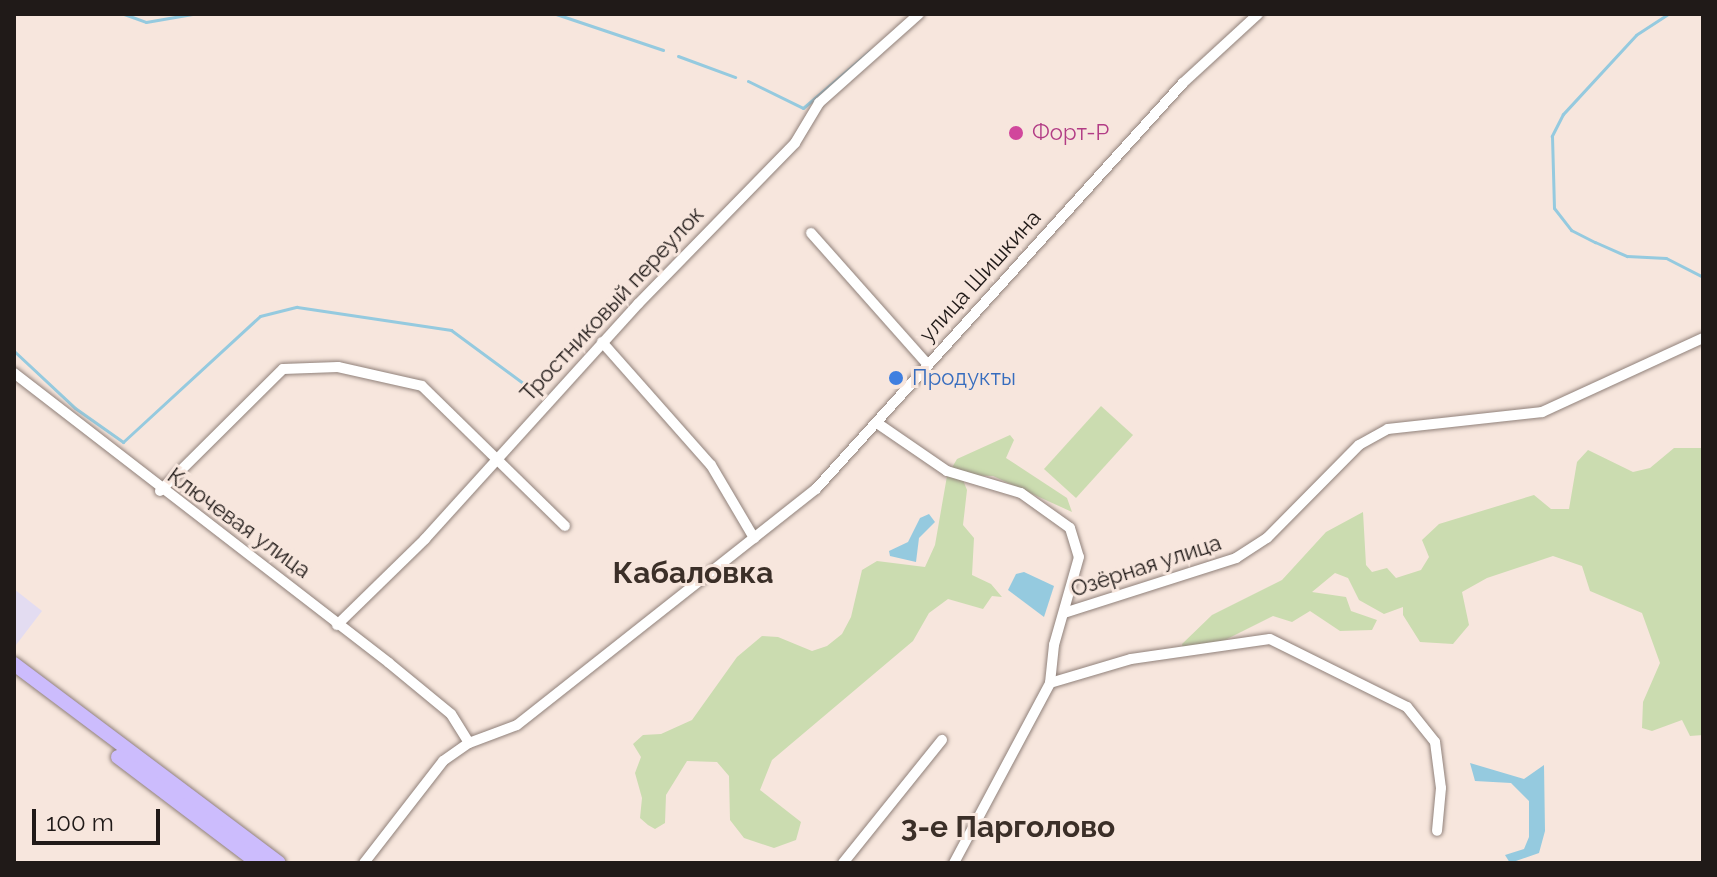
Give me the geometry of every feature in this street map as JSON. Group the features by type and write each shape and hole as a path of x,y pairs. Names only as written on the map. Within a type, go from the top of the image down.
{"main road":[{"path":"14,664 279,863"},
{"path":"14,676 258,863"}],"street":[{"name":"Тростниковый переулок","path":"337,625 425,539 497,455 602,342 795,143 819,103 919,14"},
{"name":"улица Шишкина","path":"364,863 428,777 469,743 517,725 816,489 1183,83 1258,14"},
{"path":"811,233 928,365"},
{"name":"Озёрная улица","path":"1064,613 1236,558 1267,538 1359,445 1388,429 1542,412 1703,338"},
{"path":"602,342 711,465 754,538"},
{"path":"160,491 283,369 338,367 422,386 497,455 565,526"},
{"name":"Ключевая улица","path":"14,373 160,491 261,559 337,625 451,714 469,743"},
{"path":"877,423 947,471 1021,493 1070,528 1079,557 1050,683 954,863"},
{"path":"1050,683 1131,659 1270,639 1407,707 1435,742 1441,788 1437,831"},
{"path":"843,863 942,740"}],"shaded area":[{"path":"14,589 42,611 16,645 14,643"}],"green space":[{"path":"1101,406 1133,435 1076,498 1044,469"},
{"path":"1010,435 1014,440 1006,458 1067,498 1072,512 993,476 961,475 967,490 963,525 974,538 972,575 991,584 1002,597 992,596 983,609 948,599 929,613 913,641 772,760 760,790 801,822 796,840 774,848 744,838 730,820 729,776 717,762 687,761 666,795 665,823 655,829 640,818 642,798 635,773 641,757 633,744 643,735 661,734 692,720 737,657 762,636 778,637 812,651 827,646 842,634 851,617 862,570 877,561 925,567 935,545 947,476 957,459"},
{"path":"1674,448 1703,448 1703,735 1690,736 1682,720 1652,731 1642,728 1643,702 1660,663 1642,613 1590,591 1582,566 1553,556 1487,578 1462,592 1469,625 1453,644 1420,642 1403,615 1403,607 1384,614 1359,600 1348,578 1335,573 1312,592 1346,597 1351,611 1377,620 1372,630 1340,631 1310,611 1292,622 1273,616 1223,641 1183,649 1182,644 1212,615 1282,580 1326,532 1363,512 1366,565 1372,572 1387,568 1396,578 1421,570 1429,557 1422,540 1439,524 1534,495 1551,509 1569,509 1577,462 1588,450 1633,472 1650,468"}],"water":[{"path":"929,514 935,522 919,538 916,562 890,556 889,551 908,542 920,518"},
{"path":"1024,572 1054,586 1044,617 1008,590 1016,574"},
{"path":"1470,763 1524,779 1544,765 1545,831 1539,853 1510,863 1505,855 1524,849 1529,837 1529,801 1511,783 1475,781"}],"waterway":[{"path":"124,14 146,22 192,14"},
{"path":"556,14 663,50"},
{"path":"1668,14 1636,35 1563,114 1552,136 1554,208 1571,230 1595,242 1627,256 1666,258 1703,277"},
{"path":"748,81 803,108 870,51"},
{"path":"678,56 735,77"},
{"path":"14,351 75,408 123,442 260,316 297,307 451,330 535,392"}],"place":[{"name":"Форт-Р","path":"1016,133"},
{"name":"Продукты","path":"896,378"}],"district":[{"name":"Кабаловка","path":"693,573"},
{"name":"3-е Парголово","path":"1008,827"}]}
